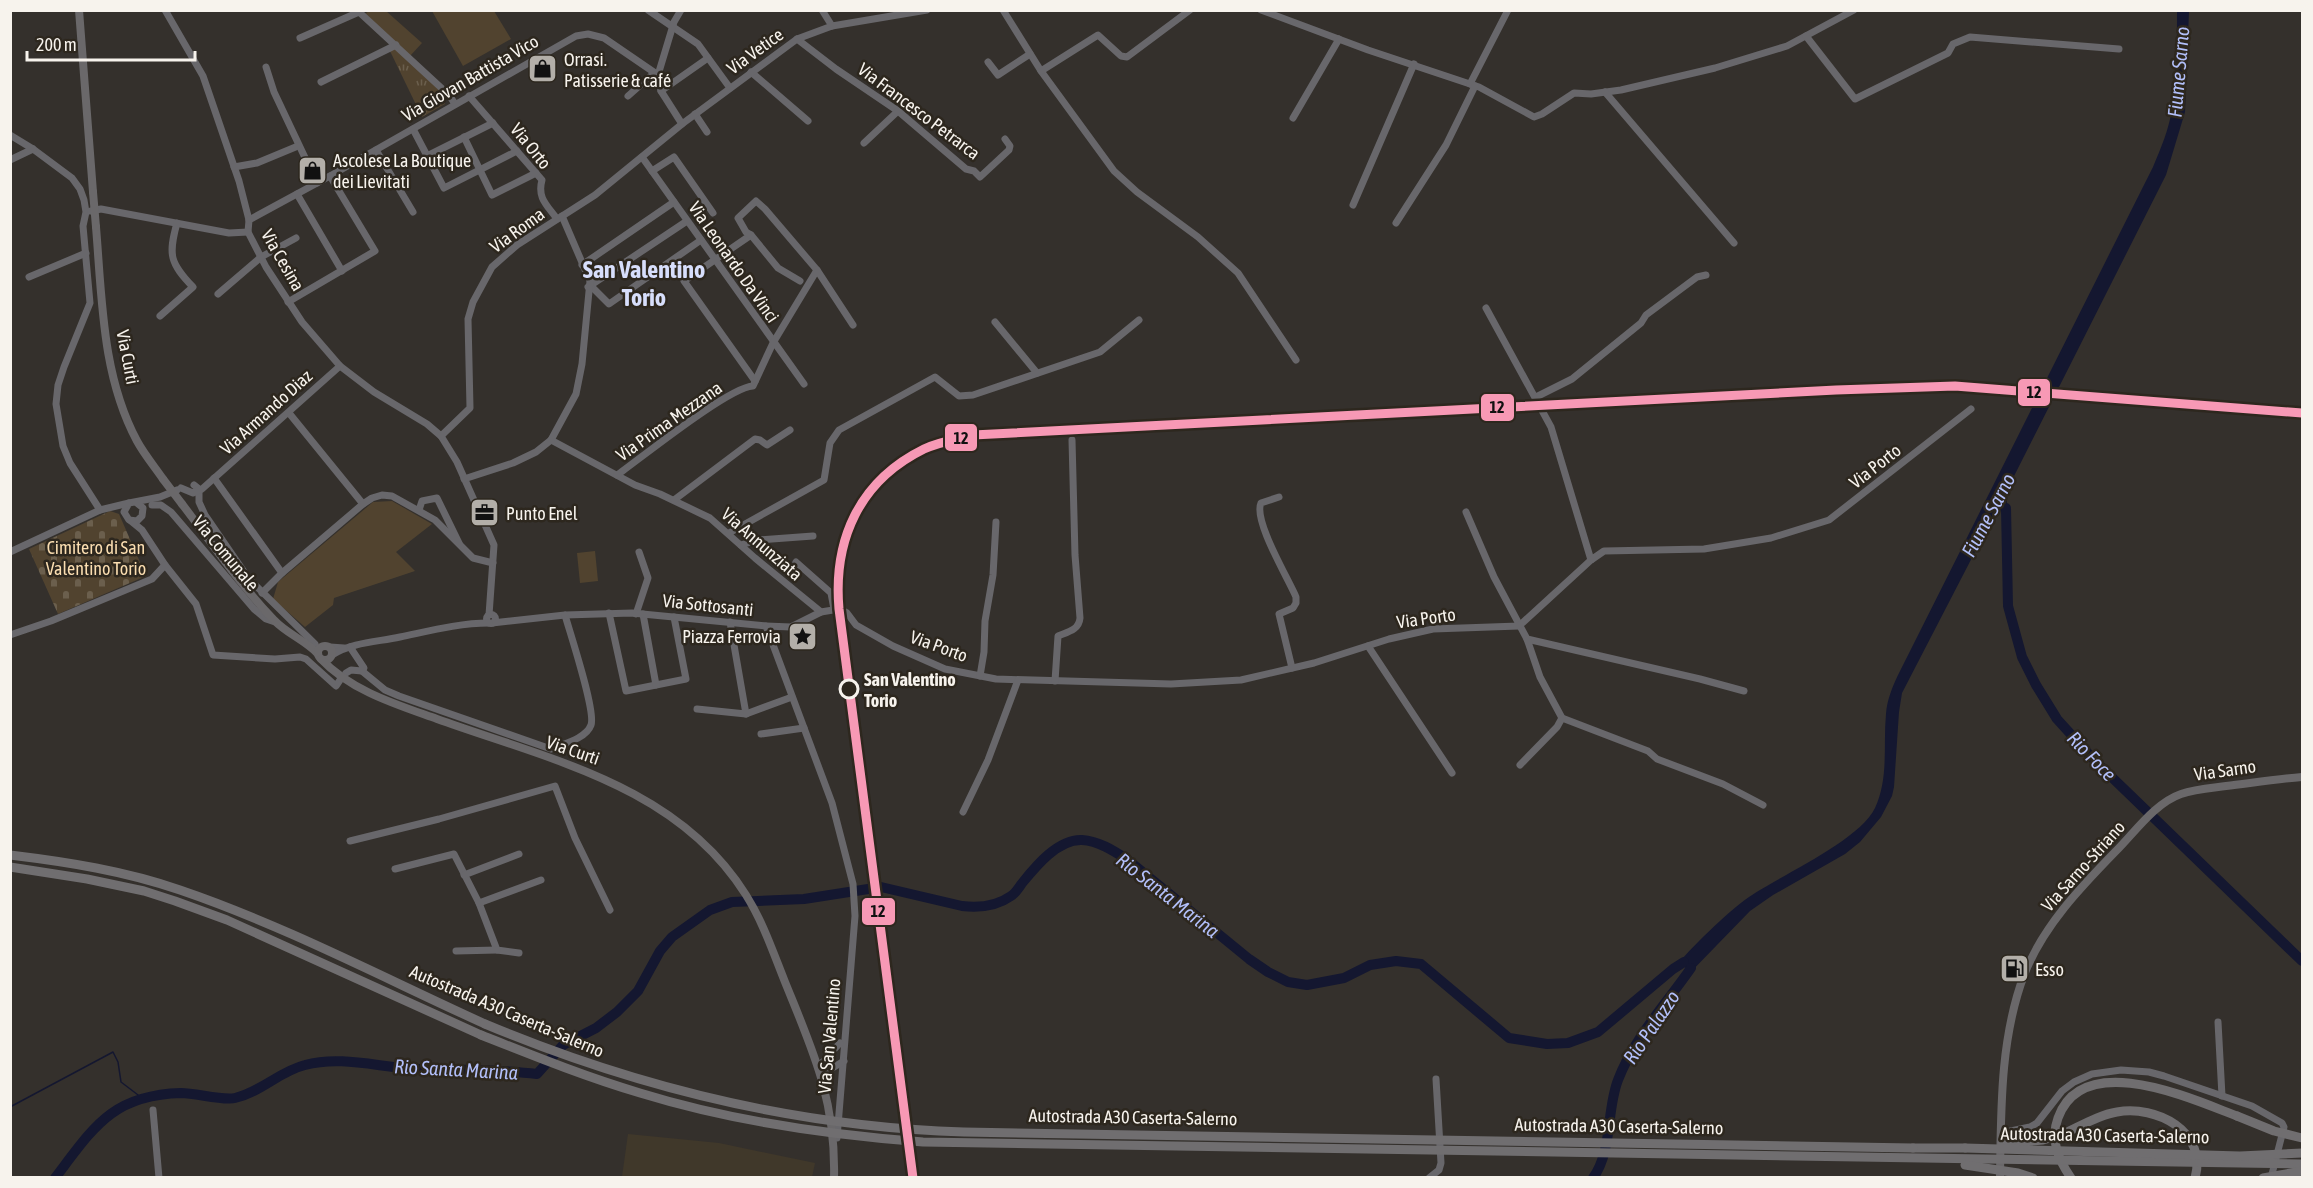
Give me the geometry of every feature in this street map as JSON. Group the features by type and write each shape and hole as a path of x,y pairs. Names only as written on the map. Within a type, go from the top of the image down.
{"highway":[{"name":"Autostrada A30 Caserta-Salerno","path":"10,855 109,870 180,890 269,925 485,1024 605,1070 694,1095 753,1108 885,1128 964,1132 1965,1148 2240,1155 2302,1153"},
{"name":"Autostrada A30 Caserta-Salerno","path":"10,867 87,879 174,901 227,920 481,1035 558,1066 641,1094 736,1117 809,1130 923,1142 1912,1160 2302,1164"},
{"path":"2071,1178 2058,1156 2055,1142 2055,1128 2061,1112 2074,1096 2091,1087 2110,1082 2158,1087 2274,1131 2302,1138"},
{"path":"1965,1148 1979,1143 2028,1142 2061,1135 2100,1117 2136,1110 2151,1112 2174,1123 2187,1134 2193,1146 2197,1171 2195,1178"},
{"path":"1912,1160 1989,1168 2033,1178"},
{"path":"2263,1178 2302,1171"}],"main road":[{"name":"Via Curti","path":"79,10 109,363 120,402 137,441 163,479 248,590 286,632 323,649 335,670"},
{"path":"320,648 323,649 328,660 320,657 320,648"},
{"name":"Via Curti","path":"323,649 320,657 335,670 379,697 606,778 649,800 690,830 729,870 759,918"},
{"name":"Via Sarno","path":"2146,821 2156,810 2179,795 2197,790 2302,777"},
{"name":"Via Sarno-Striano","path":"2000,1178 2003,1075 2008,1039 2024,974 2037,948 2059,914 2146,821"},
{"name":"Via San Valentino","path":"759,918 819,1066 831,1110 834,1177"}],"street":[{"name":"Via Cesina","path":"165,10 203,76 234,167 249,220 248,232 288,302 340,366 374,392 421,420 441,436"},
{"path":"648,10 698,44 730,88"},
{"path":"628,96 656,74 681,10"},
{"path":"822,10 832,26"},
{"path":"1003,10 1041,71 1114,171 1137,192 1198,237 1238,273 1296,360"},
{"path":"1041,71 1098,35 1121,56 1126,57 1190,10"},
{"path":"1261,10 1472,85 1534,117 1574,93 1605,92 1715,68 1787,46 1854,10"},
{"path":"1396,223 1446,145 1508,10"},
{"name":"Via Vetice","path":"642,157 695,114 797,39 832,26 921,11"},
{"path":"300,38 359,12 455,104"},
{"name":"Via Giovan Battista Vico","path":"249,220 576,36 588,33 604,38 656,74"},
{"path":"1806,36 1855,99 1948,53 1953,44 1970,37 2119,49"},
{"name":"Via Francesco Petrarca","path":"797,39 898,111 966,170 974,171 980,177 1009,150 1010,146 1005,139"},
{"path":"1293,118 1339,39"},
{"path":"321,82 396,45"},
{"path":"988,62 998,75 1030,54"},
{"path":"661,91 708,58"},
{"path":"1353,205 1414,64"},
{"path":"266,67 274,92 317,183"},
{"path":"751,72 808,121"},
{"path":"656,74 661,91 682,124"},
{"path":"1605,92 1734,243"},
{"name":"Via Orto","path":"469,96 542,180 539,190 541,196 560,217 590,281 590,287"},
{"path":"864,143 898,111"},
{"path":"695,114 707,132"},
{"path":"427,156 492,123"},
{"path":"413,129 444,188 517,151"},
{"path":"10,135 72,178 80,189 86,212 83,226 90,303 64,367 58,385 56,404 63,446 70,463 100,510"},
{"path":"464,137 492,195 536,173"},
{"path":"234,167 257,163 298,146"},
{"path":"10,160 33,149"},
{"path":"376,150 413,212"},
{"name":"Via Leonardo Da Vinci","path":"642,157 804,384"},
{"name":"Via Roma","path":"441,436 470,408 468,319 473,302 492,267 517,245 595,195 642,157"},
{"path":"652,171 674,157 713,213"},
{"path":"288,302 375,251 330,176"},
{"path":"297,194 342,271"},
{"path":"800,281 778,268 746,232 738,218 756,201 817,270 853,325"},
{"path":"582,265 674,202"},
{"path":"86,212 102,209 229,233 248,232"},
{"path":"464,479 523,460 551,440 576,394 582,364 590,287 687,221"},
{"path":"160,316 193,287 175,266 171,245 177,223"},
{"path":"751,235 684,281 755,381 773,343 817,270"},
{"path":"218,294 261,257 296,238"},
{"path":"590,287 609,304 701,240"},
{"path":"29,277 86,253"},
{"path":"1536,398 1572,379 1641,323 1646,315 1700,275 1706,275"},
{"path":"1485,308 1545,413 1555,438 1591,560"},
{"path":"729,533 824,480 830,443 839,430 935,377 959,396 966,397 1100,352 1139,320"},
{"path":"995,322 1037,373"},
{"name":"Via Armando Diaz","path":"200,491 340,366"},
{"name":"Via Prima Mezzana","path":"617,475 723,399 746,387 753,386 755,381"},
{"name":"Via Porto","path":"836,609 846,613 856,625 893,645 945,669 980,676 1018,680 1171,684 1241,680 1433,629 1519,626 1591,560 1604,551 1704,549 1771,538 1828,520 1971,409"},
{"path":"289,413 363,504"},
{"path":"674,500 755,439 767,445 790,430"},
{"path":"441,436 464,479 494,545 491,618"},
{"name":"Via Annunziata","path":"551,440 617,475 710,518 821,612"},
{"path":"1055,681 1058,636 1075,628 1080,618 1075,555 1072,440"},
{"path":"212,479 282,573"},
{"name":"Via Armando Diaz","path":"160,497 212,479"},
{"path":"182,488 193,493 200,491 194,485"},
{"name":"Via Curti","path":"200,491 199,502 210,524 249,579 323,649"},
{"path":"262,593 363,504 382,495 392,496 419,510 435,520 473,558 493,563"},
{"path":"10,552 100,510 160,497"},
{"path":"131,521 142,516 160,497"},
{"path":"1279,497 1261,503 1258,512 1263,528 1296,597 1293,608 1279,614 1292,668"},
{"path":"419,510 422,501 437,498 461,548"},
{"path":"124,514 124,509 133,503"},
{"path":"133,503 141,506 142,530"},
{"name":"Via Comunale","path":"152,505 161,505 171,512 254,609 266,619 276,623"},
{"path":"113,507 142,530 165,565 196,604 213,655 300,657 306,659 336,686 340,680"},
{"path":"1466,512 1494,578 1527,639 1540,678 1562,718 1648,751 1657,759 1723,784 1763,805"},
{"path":"980,676 984,652 985,621 993,575 996,522"},
{"path":"741,545 758,540 813,536"},
{"path":"639,552 648,578 640,614 656,685"},
{"path":"766,626 791,627 821,612 836,609 831,593 796,562"},
{"path":"10,635 51,621 152,579 165,565"},
{"path":"609,613 626,691 686,679 674,616"},
{"name":"Via Sottosanti","path":"323,649 347,648 364,642 477,623 491,618 505,621 609,613 674,616 766,626 832,803 853,884 854,898"},
{"path":"346,673 351,670 362,671 386,690 399,696 551,748 582,735 591,725 592,716 565,615"},
{"path":"730,622 746,714"},
{"path":"1527,639 1744,691"},
{"path":"1368,646 1452,773"},
{"path":"347,648 362,663 362,671"},
{"path":"963,812 988,760 1018,680"},
{"path":"697,709 746,714 792,697"},
{"path":"1520,765 1557,727 1562,718"},
{"path":"761,734 804,728"},
{"path":"350,841 439,819 555,786 575,837 610,910"},
{"path":"395,869 454,854 479,903 497,950"},
{"path":"464,874 519,854"},
{"path":"479,903 541,880"},
{"name":"Via San Valentino","path":"834,1177 854,898"},
{"path":"456,951 497,950 519,953"},
{"path":"2218,1022 2222,1096"},
{"path":"840,1043 819,1066 830,1071 844,1061"},
{"path":"2001,1133 2030,1127 2041,1118 2062,1091 2074,1082 2106,1071 2149,1072 2252,1106 2284,1126 2271,1178"},
{"path":"1429,1178 1440,1170 1441,1163 1436,1079"},
{"path":"153,1110 159,1178"}],"shaded area":[{"path":"628,1134 719,1143 815,1163 812,1177 622,1177"}],"green space":[{"path":"369,11 386,11 422,43 410,56 365,14"},
{"path":"432,11 494,11 511,39 463,66"},
{"path":"396,48 438,89 445,104 422,117 390,51"},
{"path":"392,501 432,524 396,552 415,571 334,598 333,605 305,627 273,599 278,582 373,502"},
{"name":"Cimitero di San Valentino Torio","path":"110,511 119,514 146,576 58,614 29,549"},
{"path":"595,551 598,581 580,583 577,553"}],"water":[{"name":"Fiume Sarno","path":"2177,11 2189,11 2185,112 2166,175 2007,490 2007,521 2001,511 1992,519 1902,693 1892,796 1881,817 1860,842 1845,854 1773,895 1750,911 1683,980 1681,978 1686,968 1682,965 1673,969 1719,921 1749,897 1837,845 1853,833 1875,808 1882,785 1885,761 1887,709 1898,675 2162,146 2174,97"}],"waterway":[{"name":"Rio Foce","path":"2006,508 2008,606 2022,657 2057,719 2096,762 2302,961"},
{"name":"Rio Santa Marina","path":"55,1178 81,1143 107,1117 121,1107 157,1095 181,1093 235,1098 296,1068 333,1061 418,1069 492,1070 537,1074 563,1045 596,1028 617,1012 638,991 660,951 672,937 710,910 732,902 804,899 881,887 962,906 988,906 1013,895 1048,855 1073,841 1094,842 1128,860 1249,959 1288,982 1307,985 1344,978 1370,965 1396,961 1421,964 1509,1038 1547,1044 1568,1043 1598,1032 1684,962"},
{"name":"Rio Palazzo","path":"1593,1178 1604,1155 1618,1080 1642,1036 1691,968"},
{"path":"10,1107 113,1052 118,1062 121,1082 142,1098"}],"transit line":[{"name":"12","path":"913,1178 839,609 838,584 846,536 867,495 901,462 924,449 973,435 1836,390 1955,386 2302,413"}],"place":[{"name":"Orrasi. Patisserie & café","path":"543,69"},
{"name":"Ascolese La Boutique dei Lievitati","path":"312,170"},
{"name":"Punto Enel","path":"485,513"},
{"name":"Piazza Ferrovia","path":"802,636"},
{"name":"San Valentino Torio","path":"849,689"},
{"name":"Esso","path":"2014,969"}],"district":[{"name":"San Valentino Torio","path":"644,283"}]}
